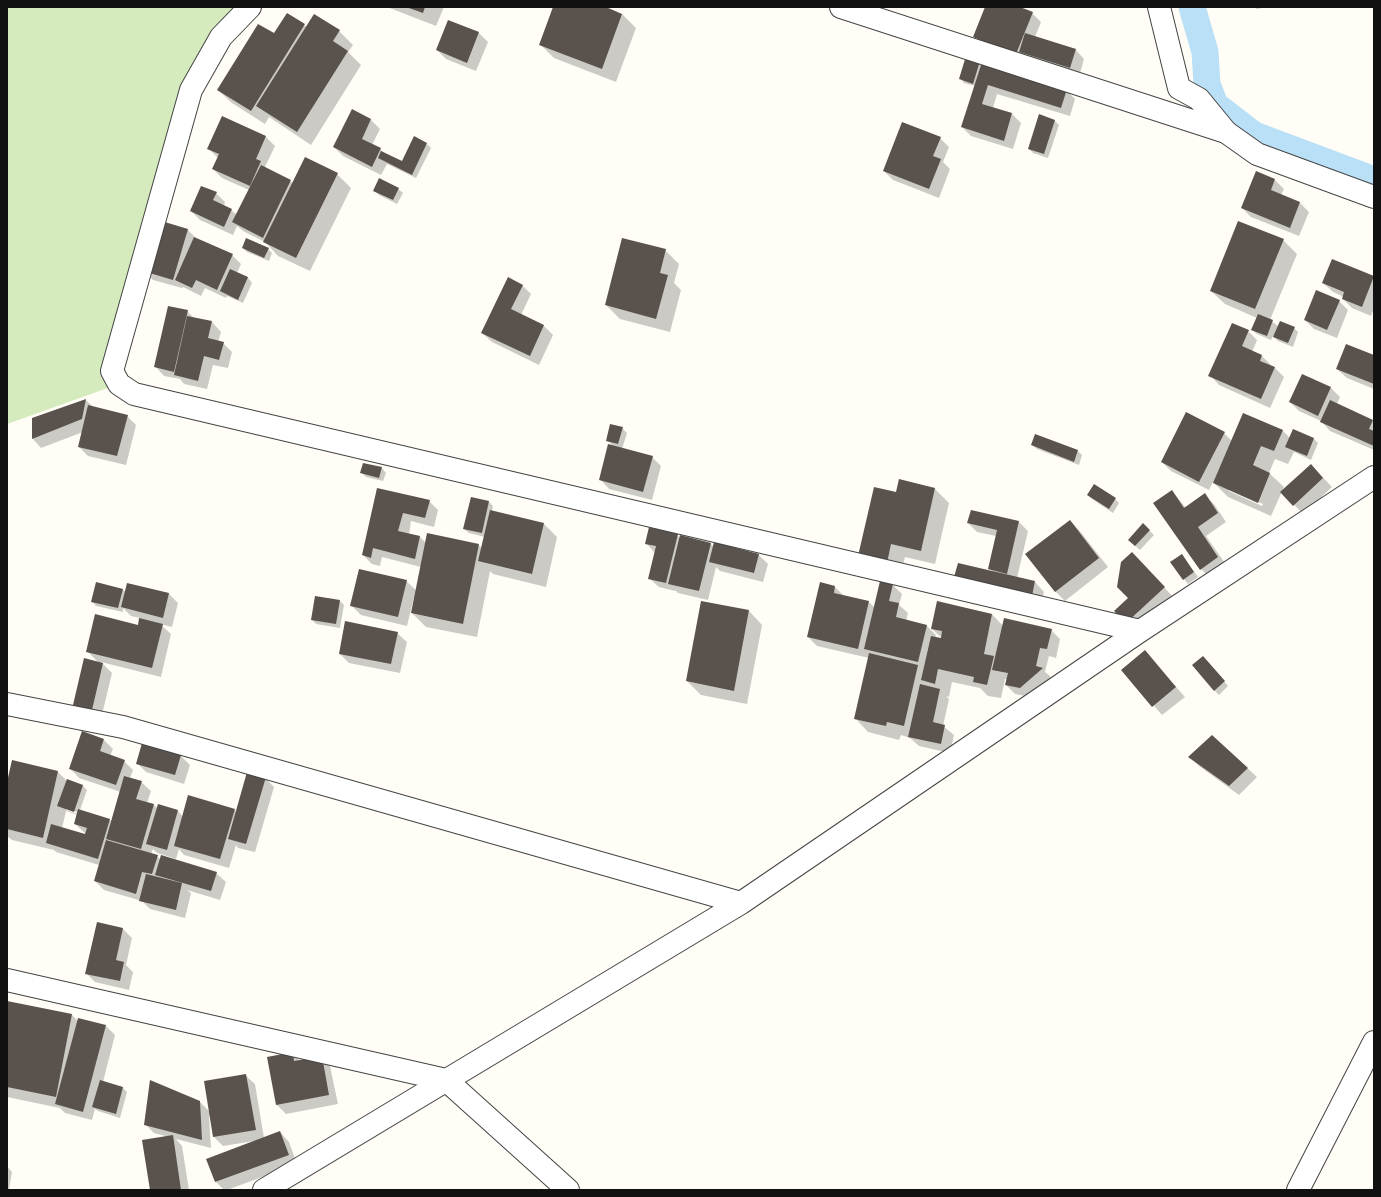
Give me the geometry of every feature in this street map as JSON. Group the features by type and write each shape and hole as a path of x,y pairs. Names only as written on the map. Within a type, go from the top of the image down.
{"street":[{"path":"250,7 221,37 191,90 112,372 119,384 134,394 142,396 1140,631"},
{"path":"840,7 1226,132"},
{"path":"1159,7 1179,88 1199,99 1226,132 1256,154 1374,197"},
{"path":"264,1190 741,903 1140,631 1374,477"},
{"path":"7,704 123,727 741,903"},
{"path":"7,980 446,1080 568,1190"},
{"path":"1298,1190 1374,1042"}],"green space":[{"path":"7,7 250,7 191,90 119,384 7,424"}],"building":[{"path":"406,7 425,7 423,13"},
{"path":"553,7 606,7 622,14 602,69 539,45"},
{"path":"985,7 1020,7 1033,12 1016,54 973,37"},
{"path":"287,13 305,24 251,111 217,90 258,24 274,33"},
{"path":"314,14 340,30 333,41 348,51 297,132 256,106"},
{"path":"448,20 479,32 467,63 436,50"},
{"path":"1025,33 1076,49 1070,68 1019,52"},
{"path":"966,56 980,61 973,84 959,79"},
{"path":"982,62 1067,89 1061,108 988,85 982,104 1012,113 1004,141 961,127"},
{"path":"352,109 371,119 362,139 381,148 372,167 333,147"},
{"path":"1039,114 1055,120 1044,154 1028,149"},
{"path":"222,116 266,136 256,159 261,161 250,186 212,169 219,154 207,149"},
{"path":"902,122 941,137 933,156 941,159 929,189 883,171"},
{"path":"414,136 427,143 412,175 378,158 381,151 402,161"},
{"path":"305,157 338,173 296,258 263,242"},
{"path":"261,165 291,180 263,238 232,222"},
{"path":"1256,171 1275,179 1271,190 1300,202 1290,228 1241,208"},
{"path":"379,178 399,188 393,200 373,191"},
{"path":"201,186 217,192 213,200 232,209 224,227 190,211"},
{"path":"158,220 188,229 173,280 143,271"},
{"path":"1238,221 1284,239 1255,309 1210,291"},
{"path":"194,237 233,254 217,290 196,280 192,288 175,280"},
{"path":"246,238 269,248 264,258 242,248"},
{"path":"622,238 666,249 660,273 668,275 656,319 605,305"},
{"path":"1332,259 1374,276 1362,307 1342,299 1344,292 1322,283"},
{"path":"230,269 248,277 238,300 220,291"},
{"path":"508,277 523,285 511,309 544,325 530,356 481,333"},
{"path":"1316,290 1340,300 1327,330 1304,320"},
{"path":"168,306 188,310 174,372 154,367"},
{"path":"1258,314 1273,320 1267,336 1251,330"},
{"path":"187,316 212,321 208,338 224,342 219,360 204,356 198,381 174,375"},
{"path":"1280,321 1295,327 1288,343 1273,337"},
{"path":"1232,323 1249,330 1242,346 1262,355 1260,361 1275,367 1261,399 1208,376"},
{"path":"1346,344 1374,355 1374,384 1336,369"},
{"path":"1302,374 1331,387 1318,416 1289,402"},
{"path":"86,399 82,419 32,439 32,418"},
{"path":"1330,400 1373,420 1369,429 1374,431 1374,446 1320,422"},
{"path":"88,405 128,415 117,456 78,447"},
{"path":"1186,412 1225,432 1199,482 1161,462"},
{"path":"1243,413 1283,430 1274,451 1261,446 1253,465 1270,473 1258,503 1213,483"},
{"path":"610,424 623,427 618,444 606,441"},
{"path":"1293,429 1314,438 1307,456 1285,447"},
{"path":"1035,434 1078,450 1074,462 1031,445"},
{"path":"608,444 653,456 643,492 599,480"},
{"path":"363,463 382,467 379,478 360,473"},
{"path":"1311,464 1323,478 1293,506 1280,492"},
{"path":"899,479 935,488 921,551 891,544 887,563 858,556 874,487 896,492"},
{"path":"1094,484 1116,498 1109,509 1087,495"},
{"path":"377,488 430,500 425,518 403,513 398,531 420,536 415,559 373,548 371,558 362,555"},
{"path":"1172,490 1184,508 1205,493 1218,513 1198,527 1218,557 1200,570 1153,503"},
{"path":"471,497 489,501 482,533 463,529"},
{"path":"490,510 544,523 532,574 478,561"},
{"path":"971,510 1019,521 1007,574 988,569 997,530 967,523"},
{"path":"1070,520 1099,558 1055,592 1025,554"},
{"path":"1143,523 1150,530 1135,546 1128,540"},
{"path":"649,527 678,534 666,583 648,579 656,546 645,544"},
{"path":"427,533 479,544 463,624 411,613"},
{"path":"680,535 711,543 699,591 668,584"},
{"path":"714,542 759,554 754,573 709,562"},
{"path":"1132,552 1165,587 1126,623 1114,611 1128,598 1117,587 1121,562"},
{"path":"1182,554 1194,572 1183,580 1170,562"},
{"path":"958,563 1035,581 1032,596 954,577"},
{"path":"359,569 407,580 398,617 350,606"},
{"path":"880,581 893,584 889,601 899,603 896,617 927,625 918,662 864,649"},
{"path":"96,582 123,589 118,608 91,602"},
{"path":"820,582 835,586 834,593 869,601 858,649 807,637"},
{"path":"127,583 169,593 163,618 121,607"},
{"path":"315,596 340,600 336,624 311,620"},
{"path":"701,601 749,610 734,691 686,681"},
{"path":"937,601 992,614 984,654 994,656 987,685 973,682 974,677 938,669 935,684 921,680 931,636 941,638 942,631 931,629"},
{"path":"95,614 138,625 139,618 163,624 152,668 86,652"},
{"path":"1004,618 1052,629 1047,649 1040,648 1036,666 1043,668 1020,688 1005,685 1008,673 992,670"},
{"path":"345,621 398,632 391,664 339,654"},
{"path":"1145,650 1176,687 1152,707 1121,670"},
{"path":"869,653 918,665 904,726 887,722 886,726 854,719"},
{"path":"1203,656 1225,681 1214,691 1192,665"},
{"path":"84,658 103,663 92,710 73,705"},
{"path":"920,684 940,689 933,722 945,725 941,744 908,737"},
{"path":"82,731 104,739 100,751 125,760 116,785 69,769"},
{"path":"1212,735 1248,768 1229,786 1188,757"},
{"path":"142,743 181,755 175,775 136,764"},
{"path":"12,760 58,771 43,838 7,829 7,782"},
{"path":"247,772 266,777 246,844 228,839"},
{"path":"124,776 142,781 136,799 154,804 141,849 106,839"},
{"path":"67,779 83,785 74,812 57,806"},
{"path":"188,795 235,809 220,859 174,846"},
{"path":"158,804 178,810 167,850 146,844"},
{"path":"78,809 110,819 98,859 46,843 51,824 85,834 87,828 74,824"},
{"path":"106,840 158,855 152,874 142,872 136,894 94,881"},
{"path":"161,855 217,872 211,891 155,875"},
{"path":"146,874 182,883 176,910 139,901"},
{"path":"97,922 123,928 116,960 124,962 120,981 85,974"},
{"path":"7,1001 72,1014 56,1097 7,1087"},
{"path":"78,1018 106,1025 83,1112 55,1104"},
{"path":"293,1052 294,1061 322,1056 329,1095 276,1105 267,1057"},
{"path":"246,1074 256,1130 213,1137 204,1081"},
{"path":"100,1080 123,1087 116,1114 92,1107"},
{"path":"150,1080 200,1101 202,1140 144,1125"},
{"path":"280,1131 289,1155 215,1182 206,1159"},
{"path":"173,1135 181,1190 150,1190 142,1140"}],"waterway":[{"path":"1192,7 1205,52 1207,84 1215,105 1254,135 1374,180"}]}
